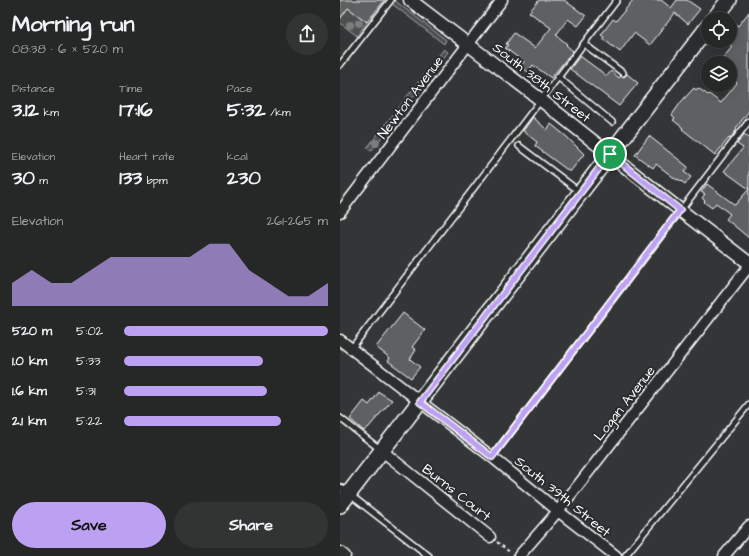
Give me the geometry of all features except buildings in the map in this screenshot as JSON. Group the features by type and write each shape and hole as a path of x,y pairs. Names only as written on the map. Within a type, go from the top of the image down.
{"main road":[{"path":"720,12 729,0"},
{"path":"343,495 420,402 701,36"}],"street":[{"name":"South 38th Street","path":"410,0 541,100 749,263"},
{"name":"Newton Avenue","path":"340,212 502,0"},
{"name":"Logan Avenue","path":"519,556 558,511 749,266"},
{"name":"South 39th Street","path":"340,340 492,457 616,556"},
{"name":"Burns Court","path":"381,450 490,536"},
{"path":"724,556 749,526"},
{"path":"340,552 345,556"}],"lane":[{"path":"340,65 391,0"},
{"path":"351,348 617,0"},
{"path":"584,44 623,73"},
{"path":"558,78 612,122"},
{"path":"492,457 749,121"},
{"path":"519,146 581,193"},
{"path":"625,556 749,404"},
{"path":"340,418 381,450"},
{"path":"343,495 429,556"}],"path":[{"name":"Burns Court","path":"490,536 515,556"}],"shaded area":[{"path":"387,0 394,0 446,40 444,44"},
{"path":"360,3 374,14 372,17 358,6 353,11 367,22 357,36 340,23 340,8"},
{"path":"444,49 448,52 371,151 367,148"}],"route":[{"path":"610,154 680,210 492,457 420,402 610,154"}]}
